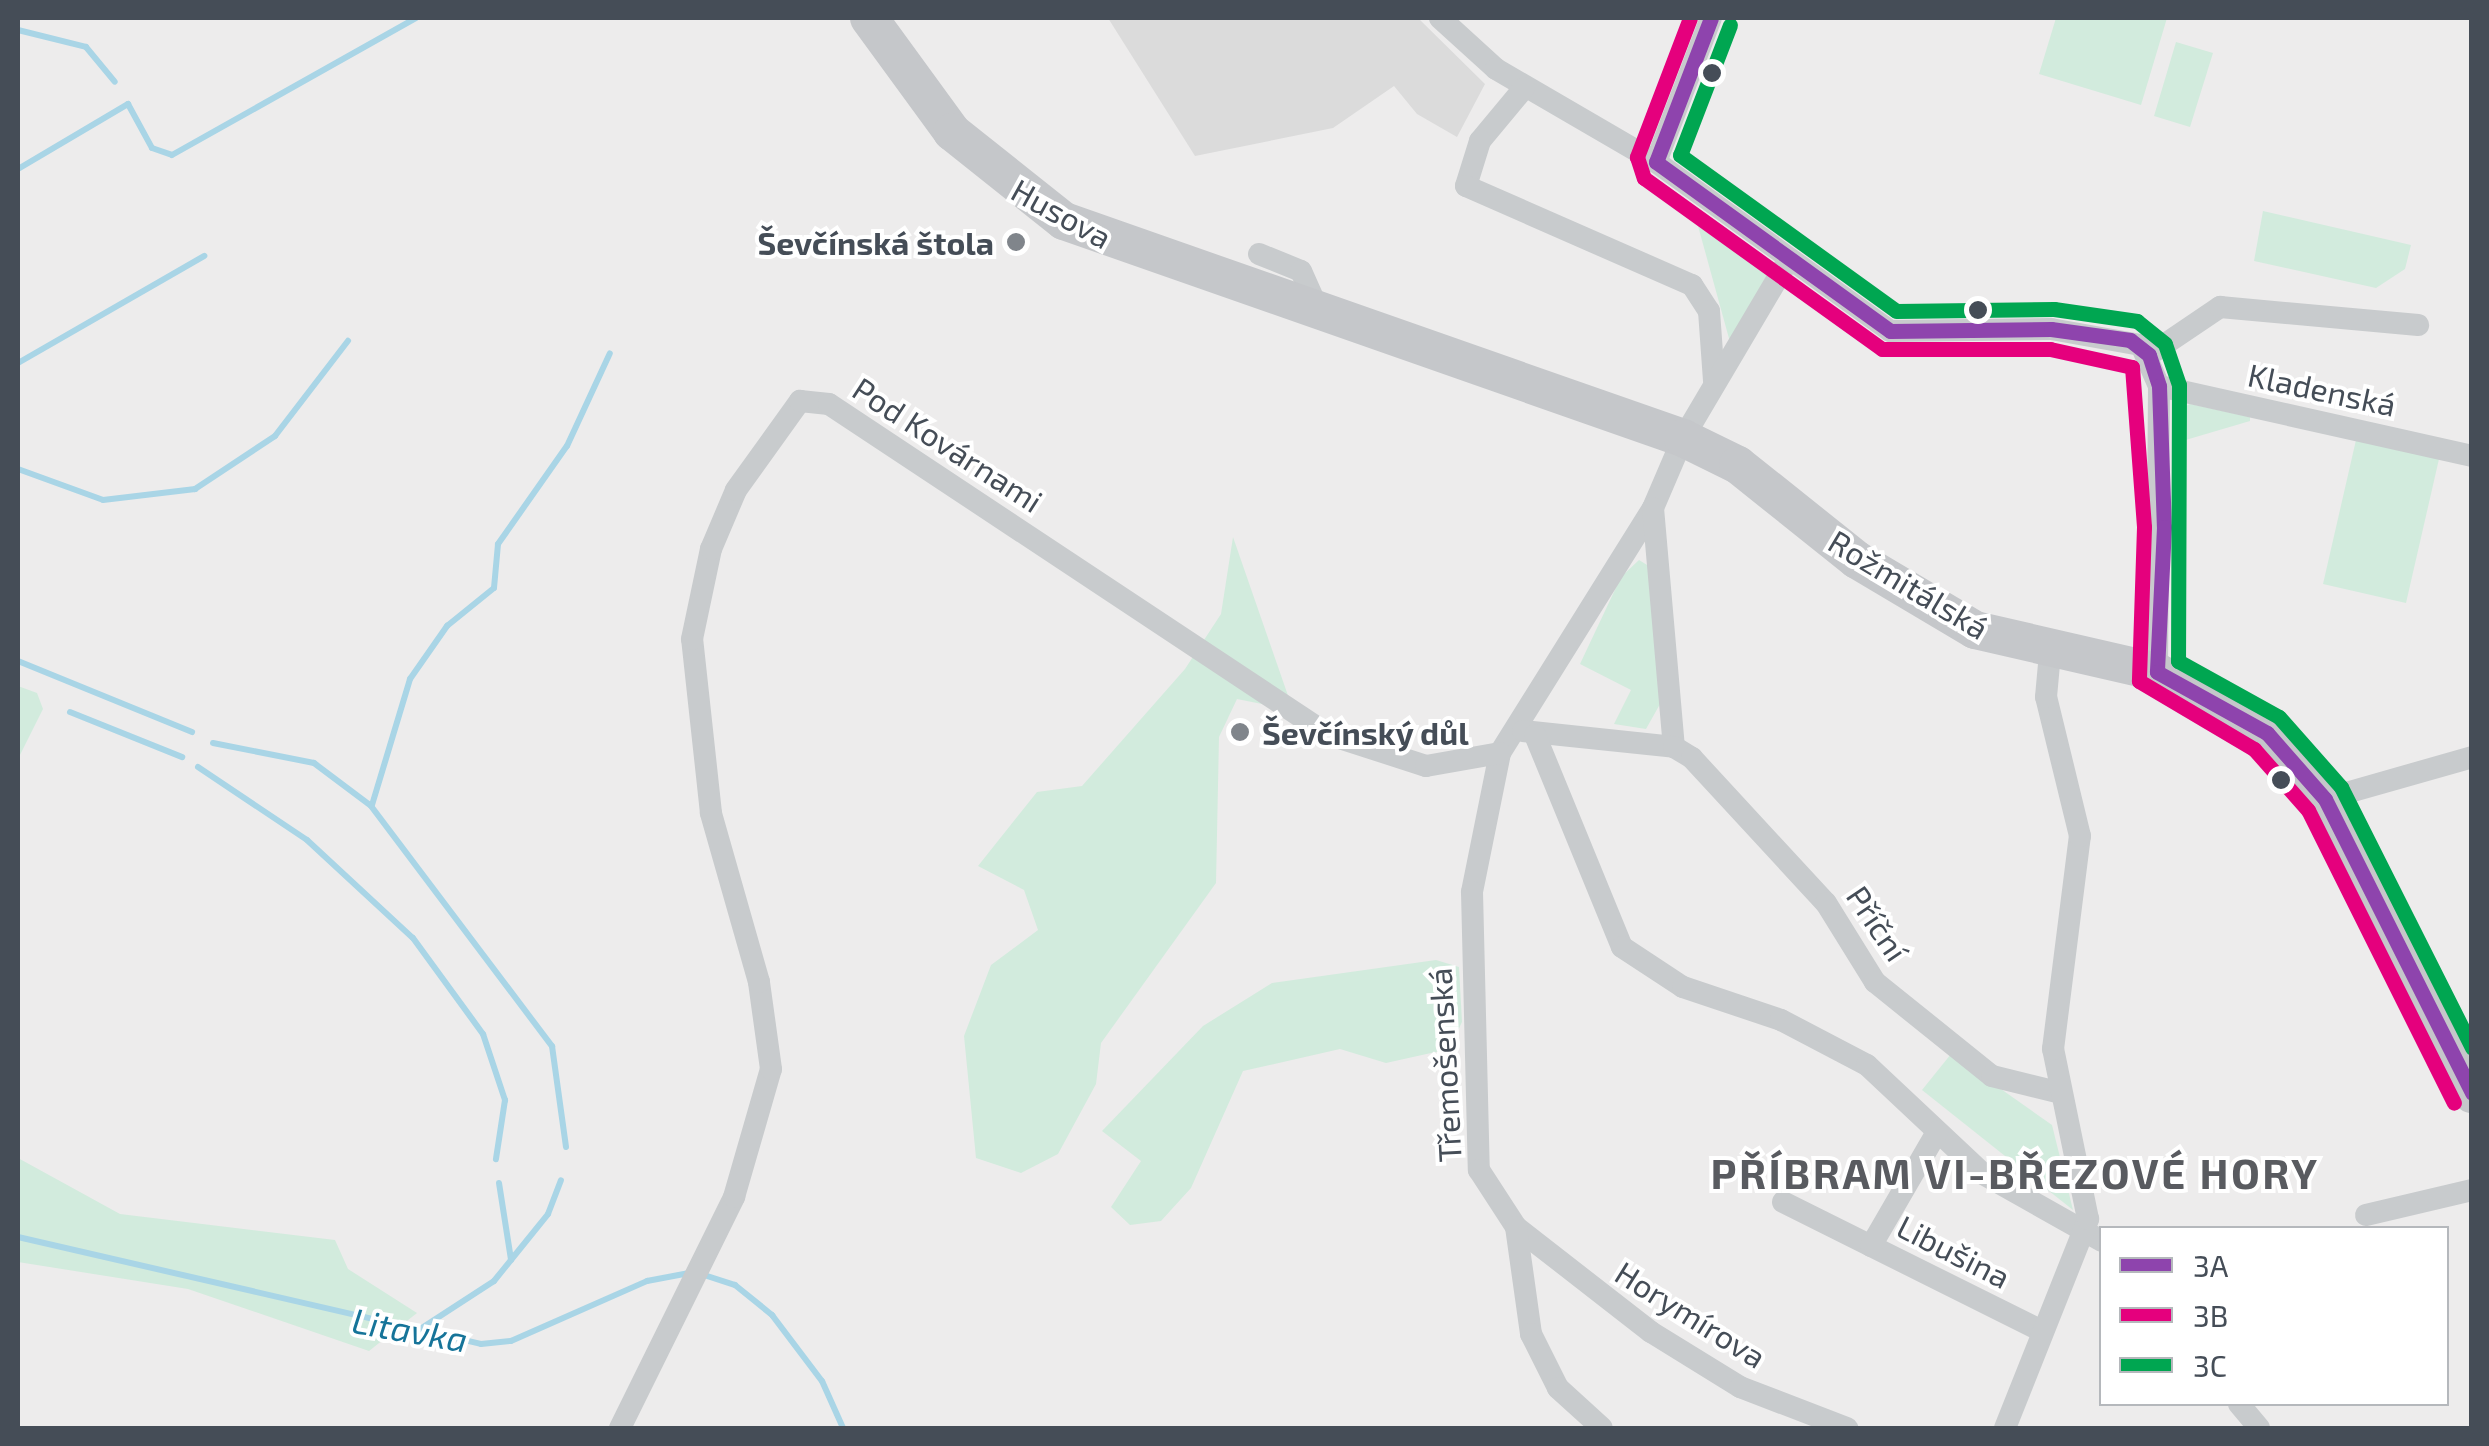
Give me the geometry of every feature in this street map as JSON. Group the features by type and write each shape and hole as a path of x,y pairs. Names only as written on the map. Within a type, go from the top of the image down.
{"main road":[{"name":"Husova","path":"869,18 933,111 1022,196 1105,240 1683,438"},
{"name":"Rožmitálská","path":"1683,438 1738,464 1856,560 1985,634 2050,653 2157,672 2266,733 2324,799 2472,1094"}],"street":[{"path":"1440,18 1496,69 1656,162 1890,331 2051,329 2130,340 2149,355 2159,386 2157,672"},
{"path":"1656,162 1711,18"},
{"path":"1524,88 1480,141 1466,186 1692,285 1709,311 1714,383"},
{"path":"1259,254 1300,271 1321,316"},
{"name":"Třemošenská","path":"1602,1428 1558,1388 1531,1334 1516,1227 1479,1170 1471,988 1472,892 1500,752 1526,732 1653,508 1683,438 1788,259"},
{"path":"2149,355 2220,307 2418,324"},
{"name":"Kladenská","path":"2159,386 2472,456"},
{"name":"Pod Kovárnami","path":"620,1428 708,1249 763,1106 770,1029 711,813 692,639 711,549 736,490 800,401 829,404 1326,734 1426,766 1500,752"},
{"path":"1653,508 1674,747 1526,732 1622,946 1684,988 1838,1048 1983,1174 2093,1238"},
{"path":"2005,1428 2042,1331 2093,1238 2056,1092 2054,1004 2080,836 2046,698 2050,653"},
{"name":"Příční","path":"1674,747 1818,893 1875,982 1982,1070 2056,1092"},
{"path":"2324,799 2472,758"},
{"path":"1871,1246 1936,1132"},
{"path":"2366,1214 2472,1190"},
{"name":"Libušina","path":"1784,1202 2042,1331"},
{"name":"Horymírova","path":"1516,1227 1689,1358 1847,1428"},
{"path":"2241,1406 2259,1428"}],"shaded area":[{"path":"1108,18 1418,18 1485,84 1457,137 1417,114 1394,86 1333,128 1195,156"}],"green space":[{"path":"2056,18 2167,18 2141,105 2039,74"},
{"path":"2176,42 2213,53 2190,127 2154,116"},
{"path":"2263,211 2411,245 2405,269 2376,288 2254,261"},
{"path":"1695,215 1772,268 1730,342"},
{"path":"2190,404 2250,417 2250,421 2172,444 2172,413"},
{"path":"2356,440 2439,459 2406,603 2323,584"},
{"path":"1233,537 1293,710 1237,699 1219,737 1216,883 1101,1043 1096,1084 1058,1154 1021,1173 976,1158 964,1036 991,965 1038,930 1024,890 978,866 1037,792 1082,786 1185,669 1221,614"},
{"path":"1639,560 1652,568 1664,697 1646,729 1614,724 1631,690 1580,664 1621,577"},
{"path":"18,686 37,693 43,709 18,759"},
{"path":"1436,960 1459,967 1462,1022 1449,1049 1386,1063 1340,1049 1243,1071 1191,1188 1161,1221 1130,1225 1111,1207 1141,1161 1102,1131 1203,1026 1272,983"},
{"path":"1951,1054 2052,1125 2073,1210 1922,1090"},
{"path":"18,1158 120,1214 335,1240 348,1269 417,1313 369,1351 188,1289 18,1262"}],"waterway":[{"path":"18,169 128,104 152,148 172,155 416,18"},
{"path":"18,30 86,47 115,82"},
{"path":"18,363 204,256"},
{"path":"18,469 103,500 195,489 275,436 348,341"},
{"path":"372,805 410,679 447,626 494,588 498,544 567,446 610,353"},
{"path":"18,661 192,732"},
{"path":"70,712 182,757"},
{"path":"213,743 314,763 371,806 552,1046 566,1147"},
{"path":"198,767 307,840 413,938 483,1034 505,1100 496,1159"},
{"path":"414,1333 494,1281 548,1214 561,1180"},
{"path":"499,1183 511,1260"},
{"name":"Litavka","path":"18,1237 481,1344 511,1341 647,1281 689,1273"},
{"name":"Litavka","path":"701,1274 735,1285 772,1315 822,1381 843,1428"}],"transit line":[{"name":"3B","path":"1690,18 1637,157 1644,178 1882,349 2050,349 2132,367 2144,527 2139,681 2254,749 2308,810 2454,1103"},
{"name":"3A","path":"1711,18 1656,162 1890,331 2051,329 2130,340 2149,355 2159,386 2164,527 2157,672 2267,733 2325,799 2472,1093"},
{"name":"3C","path":"1730,25 1680,155 1896,311 2054,309 2137,321 2165,344 2179,385 2178,661 2279,717 2341,787 2472,1048"}],"place":[{"name":"Ševčínská štola","path":"1016,242"},
{"name":"Ševčínský důl","path":"1240,732"}],"district":[{"name":"PŘÍBRAM VI-BŘEZOVÉ HORY","path":"2015,1172"}]}
